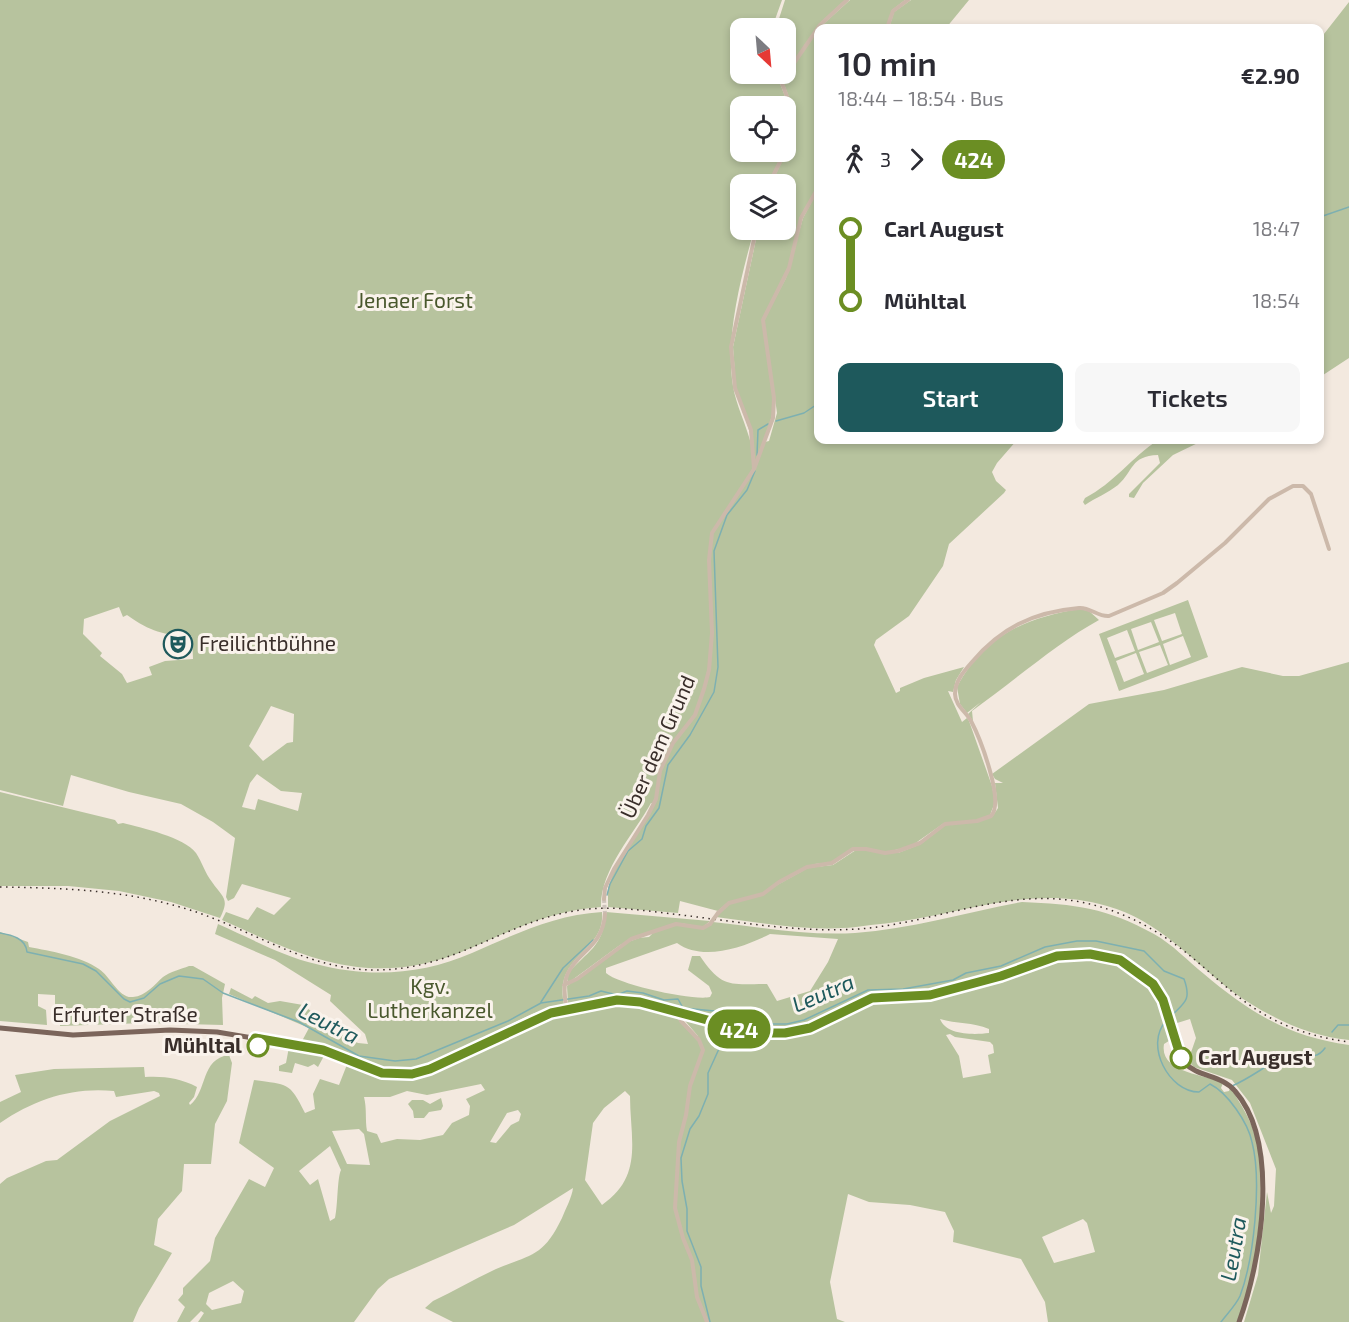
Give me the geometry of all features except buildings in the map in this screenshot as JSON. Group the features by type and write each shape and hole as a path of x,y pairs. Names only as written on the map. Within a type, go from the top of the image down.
{"main road":[{"name":"Erfurter Straße","path":"0,1028 73,1035 170,1030 217,1032 318,1049 382,1073 403,1075 420,1072 532,1020 567,1009 625,1000 756,1033 785,1033 810,1028 872,998 930,995 1001,976 1057,956 1080,953 1113,957 1133,968 1157,988 1180,1055 1187,1066 1232,1087 1244,1101 1255,1128 1262,1154 1263,1170 1256,1263 1251,1288 1239,1322"}],"street":[{"path":"821,24 847,0"},
{"path":"888,24 893,11 908,0"},
{"path":"796,60 814,34"},
{"name":"Über dem Grund","path":"604,899 605,888 614,869 656,799 660,771 673,743 695,715 704,689 709,670 712,633 709,560 712,533 762,453 774,412 763,320 789,268 801,218 814,195"},
{"path":"754,240 731,347 735,388 751,430 754,469"},
{"path":"564,985 577,979 631,939 676,924 703,928 710,924 729,903 763,894 779,882 807,867 832,863 853,849 885,853 898,851 920,843 945,824 977,821 991,816 997,805 990,775 974,728 958,705 955,694 961,676 992,640 1007,630 1045,615 1080,608 1103,617 1109,616 1163,593 1188,574 1276,494 1298,485 1311,494 1329,549"},
{"path":"567,1009 564,985 569,969 603,930 605,915"},
{"path":"678,1012 681,1021 699,1040 703,1050 690,1086 679,1142 675,1208 692,1260 697,1297 706,1322"}],"green space":[{"name":"Jenaer Forst","path":"0,0 782,0 776,18 730,18 730,84 780,84 784,96 730,96 730,162 778,162 773,174 730,174 730,240 751,240 733,328 731,367 734,393 751,444 753,443 736,388 733,347 756,240 795,240 788,268 762,320 774,407 765,442 769,441 777,413 764,320 786,278 803,218 814,197 814,444 1014,444 992,472 996,481 1006,490 1004,493 949,544 943,566 909,616 876,640 874,645 896,693 900,691 900,688 924,678 964,667 956,680 953,692 948,691 962,722 967,718 969,721 992,786 995,802 990,815 977,820 944,823 910,847 885,852 856,847 832,862 815,864 763,893 728,902 718,911 680,901 678,913 608,907 608,888 614,870 655,804 651,803 612,866 602,893 601,907 550,916 436,960 404,967 373,968 344,965 314,958 222,920 226,912 248,920 257,907 274,915 291,898 242,884 234,898 228,901 226,897 235,838 213,822 181,804 71,775 63,806 0,790","holes":["119,607 123,617 127,615 150,629 173,635 192,636 193,659 165,661 149,667 152,675 127,683 122,674 100,656 102,653 83,634 84,619","271,706 294,714 293,742 287,743 263,761 249,746","257,774 281,791 302,793 298,811 258,799 255,810 242,807 250,783"]},
{"path":"785,0 845,0 819,24 814,24 814,32 796,59 796,18 779,18"},
{"path":"850,0 905,0 892,10 887,24 823,24"},
{"path":"911,0 969,0 949,24 890,24 894,12"},
{"path":"1349,2 1349,358 1324,374 1324,34"},
{"name":"Jenaer Forst","path":"814,36 814,193 800,217 796,234 796,174 776,174 782,162 796,162 796,96 789,96 784,84 796,84 796,60"},
{"path":"1153,444 1196,444 1173,455 1143,483 1134,498 1129,497 1129,494 1160,463 1158,455 1137,461 1118,485 1085,505 1083,502 1085,498 1105,485"},
{"path":"1188,600 1208,657 1119,691 1099,634","holes":["1175,613 1182,634 1162,641 1154,620","1151,622 1159,642 1138,650 1131,629","1127,630 1135,651 1115,658 1107,638","1183,636 1191,657 1170,665 1163,644","1160,645 1168,665 1147,673 1139,652","1136,653 1144,674 1124,682 1116,661"]},
{"path":"1079,609 1089,611 1099,620 1051,651 972,711 973,721 968,714 981,702 967,713 960,704 957,687 980,655 993,642 1024,624"},
{"path":"1349,662 1349,1040 1318,1034 1274,1017 1233,992 1159,931 1143,921 1126,912 1082,900 1034,898 908,920 839,928 786,926 716,917 729,904 756,897 807,868 833,865 856,850 898,853 921,844 945,825 977,822 992,817 998,808 995,783 1003,783 995,779 992,774 1089,704 1164,690 1242,667 1283,676 1299,676"},
{"path":"0,792 115,820 118,824 123,823 151,830 182,842 196,853 210,879 224,898 225,906 220,918 171,902 119,891 68,886 0,886"},
{"path":"1022,902 1075,906 1121,918 1161,938 1221,988 1271,1021 1307,1036 1349,1045 1349,1322 1244,1322 1258,1275 1267,1192 1271,1213 1274,1206 1276,1169 1250,1103 1232,1080 1194,1067 1188,1061 1196,1038 1190,1019 1174,1024 1166,998 1152,976 1121,956 1093,949 1057,952 999,972 928,992 870,993 817,1020 784,1030 742,1026 631,995 568,1004 567,986 625,943 637,938 649,937 653,933 676,925 703,929 713,922 802,932 855,933 918,924","holes":["770,934 838,939 828,962 810,991 777,1001 767,984 728,982 715,974 700,956 692,956 688,970 709,986 712,993 710,997 689,997 657,991 625,982 606,973 606,968 677,943 687,949 711,952 736,948"]},
{"name":"Kgv. Lutherkanzel","path":"602,912 601,925 596,936 572,963 566,974 563,987 564,1004 532,1014 428,1065 411,1069 379,1066 318,1044 302,1041 309,1028 229,994 231,988 252,999 255,996 268,1003 280,1001 303,1005 338,1032 358,1043 368,1044 365,1034 330,1001 331,995 275,960 215,934 218,924 303,961 355,971 395,972 434,966 453,960 551,921"},
{"path":"606,912 710,921 703,927 680,923 620,945 568,983 567,975 593,948 602,934"},
{"path":"0,932 28,942 29,947 92,964 128,997 142,994 166,975 193,966 225,984 222,998 223,1025 145,1023 60,1026 61,1012 55,1011 55,995 38,994 38,1006 46,1010 47,1025 0,1021"},
{"path":"1080,955 1112,960 1141,975 1155,991 1165,1015 1172,1039 1164,1044 1164,1054 1169,1061 1185,1071 1223,1083 1221,1088 1224,1092 1229,1091 1230,1088 1232,1090 1248,1117 1258,1150 1260,1211 1253,1272 1237,1322 1048,1322 1045,1302 1021,1259 953,1242 954,1231 945,1212 910,1205 869,1202 848,1194 830,1282 837,1319 845,1322 453,1322 425,1308 433,1301 496,1269 528,1257 542,1247 562,1218 573,1188 514,1225 389,1279 378,1289 354,1322 198,1322 204,1313 201,1311 190,1322 177,1322 185,1307 178,1300 183,1294 183,1288 210,1261 215,1238 249,1179 265,1187 274,1168 239,1143 254,1080 286,1086 295,1095 305,1113 315,1109 313,1094 320,1079 339,1085 348,1062 379,1072 412,1075 504,1034 575,1010 610,1004 642,1004 670,1013 696,1038 698,1036 680,1015 755,1034 796,1033 820,1026 877,998 930,996 1057,957","holes":["940,1019 983,1027 989,1029 989,1033 968,1034 948,1028","946,1035 990,1042 994,1053 988,1055 991,1073 963,1078 959,1056","481,1084 485,1090 466,1099 470,1106 469,1115 452,1123 443,1135 420,1140 397,1139 381,1143 377,1134 367,1131 364,1097 390,1097 407,1091 427,1095","625,1091 630,1096 632,1156 629,1169 624,1182 602,1205 585,1180 593,1123 604,1108","518,1110 521,1114 519,1121 511,1125 496,1143 490,1142 507,1113","359,1129 364,1134 370,1165 347,1164 332,1131","330,1146 341,1170 335,1218 330,1221 318,1179 310,1185 299,1171","1083,1219 1087,1223 1095,1252 1054,1263 1042,1237","233,1281 244,1291 241,1303 212,1310 206,1304 209,1293"]},
{"path":"289,1047 325,1054 318,1067 314,1064 308,1067 295,1063 292,1073 279,1071 279,1066 286,1063"},
{"path":"229,1055 232,1063 227,1101 215,1124 211,1164 184,1164 182,1191 158,1219 154,1245 172,1253 133,1322 0,1322 0,1184 7,1178 46,1161 57,1160 110,1121 160,1096 154,1091 116,1097 114,1091 69,1093 40,1101 0,1123 0,1102 21,1092 15,1075 54,1069 144,1067 145,1077 172,1078 197,1087 190,1105 200,1092 213,1063"},
{"path":"441,1098 443,1106 441,1110 429,1112 424,1118 414,1118 413,1111 408,1104 412,1100 423,1100 430,1104"}],"waterway":[{"path":"1324,216 1349,207"},
{"path":"776,421 804,413 814,406"},
{"path":"757,455 758,430 768,424"},
{"path":"607,895 610,884 628,851 642,839 646,826 659,808 668,765 690,735 714,692 718,667 714,551 727,515 747,490 755,471"},
{"name":"Leutra","path":"0,933 21,940 27,952 83,964 96,971 124,999 130,1002 144,998 160,984 179,976 203,979 223,993 299,1022 359,1056 395,1061 416,1059 508,1021 541,1003 589,996 601,991 617,995 627,991 643,993 664,1000 678,999 683,1008 757,1015 773,1024 787,1024 804,1020 868,990 903,989 953,980 966,973 1001,966 1045,947 1077,941 1096,941 1144,951 1164,971 1184,979 1187,997 1183,1005 1170,1017"},
{"path":"541,1002 563,968 593,940"},
{"name":"Leutra","path":"723,1011 726,1019"},
{"name":"Leutra","path":"1166,1021 1160,1031 1158,1042 1163,1066 1178,1084 1188,1090 1199,1092 1210,1084 1224,1094 1236,1109 1250,1134 1255,1158 1255,1220 1249,1262 1240,1296 1221,1322"},
{"path":"1332,1032 1338,1025 1349,1025"},
{"path":"710,1322 701,1286 701,1267 687,1231 687,1209 681,1158 690,1129 699,1116 708,1094 708,1073 728,1029"},
{"path":"1232,1086 1286,1056 1296,1054 1312,1056 1321,1053 1325,1048"}],"tunnel":[{"path":"604,899 605,914"}],"railway":[{"path":"0,887 72,889 119,894 166,903 213,918 305,957 353,969 378,970 406,968 431,962 524,925 586,909 636,910 766,926 835,930 885,926 993,903 1048,899 1075,901 1119,913 1159,934 1184,951 1241,999 1272,1019 1304,1032 1349,1042"}],"bus line":[{"name":"424","path":"258,1046 255,1038 323,1050 382,1073 412,1074 430,1069 541,1016 625,1000 633,1000 756,1033 785,1033 810,1028 872,998 930,995 992,979 1057,956 1080,953 1106,955 1120,960 1157,988 1181,1058"}],"place":[{"name":"Freilichtbühne","path":"178,644"},
{"name":"Mühltal","path":"258,1046"},
{"name":"Carl August","path":"1181,1058"}]}
